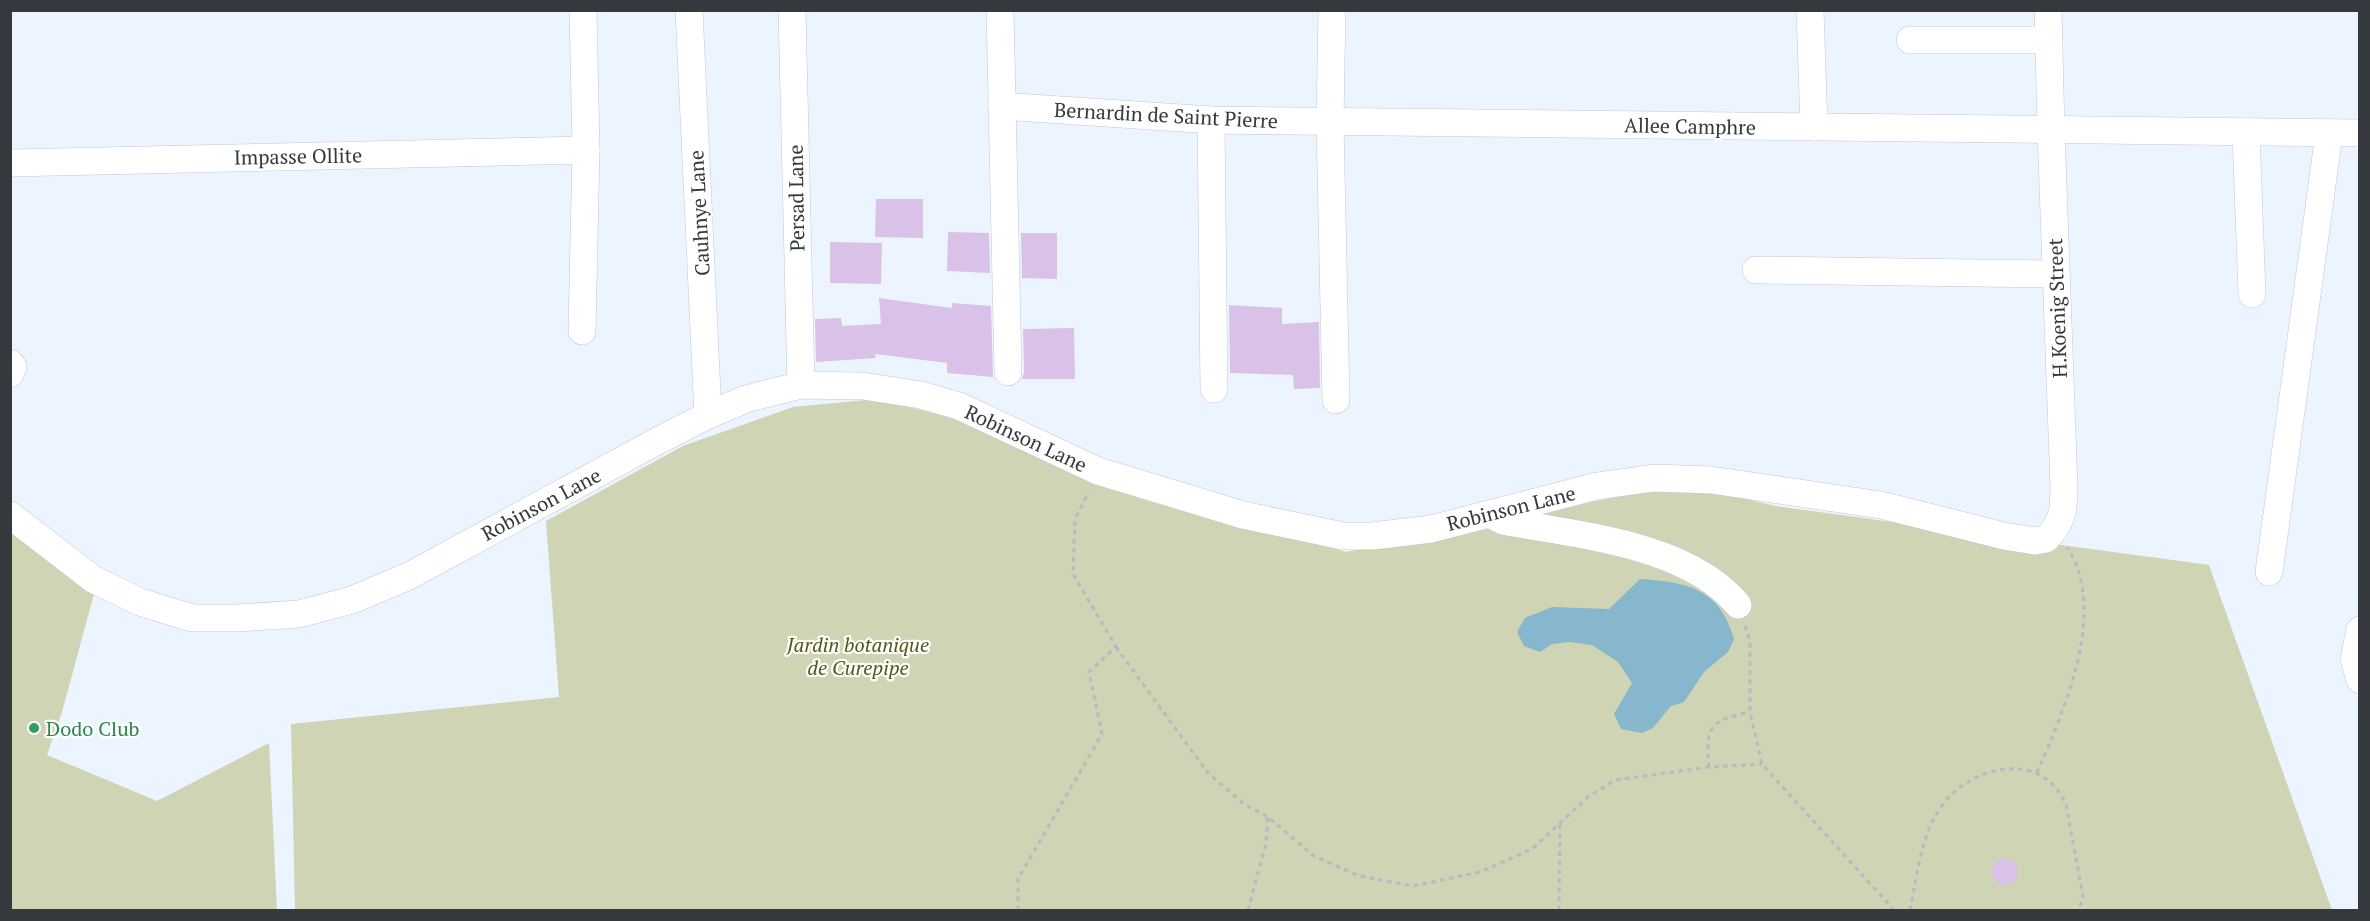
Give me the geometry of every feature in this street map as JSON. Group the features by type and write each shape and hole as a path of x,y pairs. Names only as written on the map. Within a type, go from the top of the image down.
{"street":[{"path":"582,331 586,150 583,10"},
{"name":"Cauhnye Lane","path":"689,10 708,416"},
{"name":"Persad Lane","path":"792,10 801,385"},
{"path":"1000,10 1008,372"},
{"path":"1332,10 1330,121 1336,400"},
{"path":"1810,10 1814,127"},
{"name":"H.Koenig Street","path":"2049,10 2064,487 2060,523 2055,530"},
{"path":"1910,40 2049,40"},
{"name":"Bernardin de Saint Pierre","path":"1002,106 1211,120 1330,121"},
{"path":"1211,120 1214,389"},
{"name":"Allee Camphre","path":"1330,121 2360,134"},
{"path":"2246,132 2252,294"},
{"path":"2269,572 2329,134"},
{"name":"Impasse Ollite","path":"10,163 586,150"},
{"path":"1756,270 2056,274"},
{"path":"10,363 13,367 10,374"},
{"name":"Robinson Lane","path":"10,515 93,579 140,602 192,618 298,614 352,600 409,576 648,446 708,416 746,399 801,385 863,386 921,395 959,406 1098,471 1243,515 1343,536 1374,536 1431,529 1597,486 1665,478 1711,480 1761,486 1881,505 2004,536 2035,541 2046,539 2055,530"},
{"path":"1491,514 1503,521 1629,546 1679,561 1706,575 1726,590 1738,605"},
{"path":"2360,630 2354,659 2360,680"}],"path":[{"path":"1098,471 1075,519 1073,574 1116,646 1208,773 1244,804 1268,817 1314,856 1359,876 1413,886 1480,872 1532,849 1588,797 1615,780 1709,767 1762,764"},
{"path":"2037,773 2071,686 2082,632 2084,601 2082,582 2075,560 2055,530"},
{"path":"1738,605 1750,642 1750,712 1762,764 1894,910"},
{"path":"1018,910 1018,879 1102,734 1089,672 1116,646"},
{"path":"1709,767 1706,740 1711,730 1723,719 1750,712"},
{"path":"1910,910 1923,849 1934,819 1951,795 1971,781 1997,771 2019,768 2037,773 2051,782 2061,793 2066,806 2083,896 2079,910"},
{"path":"1248,910 1266,843 1268,817"},
{"path":"1559,910 1560,823"}],"green space":[{"name":"Jardin botanique de Curepipe","path":"876,399 962,420 1112,484 1346,552 1650,490 1710,490 1775,506 2209,565 2332,910 295,910 291,724 559,697 546,521 683,446 793,407"},
{"name":"Dodo Club","path":"10,526 94,594 62,712 47,755 157,801 269,743 277,910 11,910"}],"water":[{"path":"1640,579 1673,583 1700,591 1720,609 1734,639 1728,652 1704,672 1684,702 1671,706 1653,728 1642,733 1621,729 1614,714 1632,683 1618,662 1592,645 1570,642 1552,644 1540,652 1524,646 1517,632 1525,618 1552,607 1609,609"}],"building":[{"path":"876,199 923,199 923,238 875,237"},
{"path":"948,232 989,233 990,273 947,271"},
{"path":"1021,233 1057,233 1057,279 1022,278"},
{"path":"830,242 882,243 881,284 830,283"},
{"path":"879,298 952,308 952,303 991,306 993,377 947,373 947,363 875,354 876,358 816,362 815,319 841,318 842,326 881,324"},
{"path":"1229,305 1282,308 1282,324 1319,322 1320,388 1294,389 1293,375 1230,373"},
{"path":"1074,328 1075,379 1022,379 1024,372 1023,329"},
{"path":"2005,859 2014,863 2018,872 2014,881 2005,885 1996,881 1992,872 1996,863"}],"place":[{"name":"Dodo Club","path":"34,728"}]}
